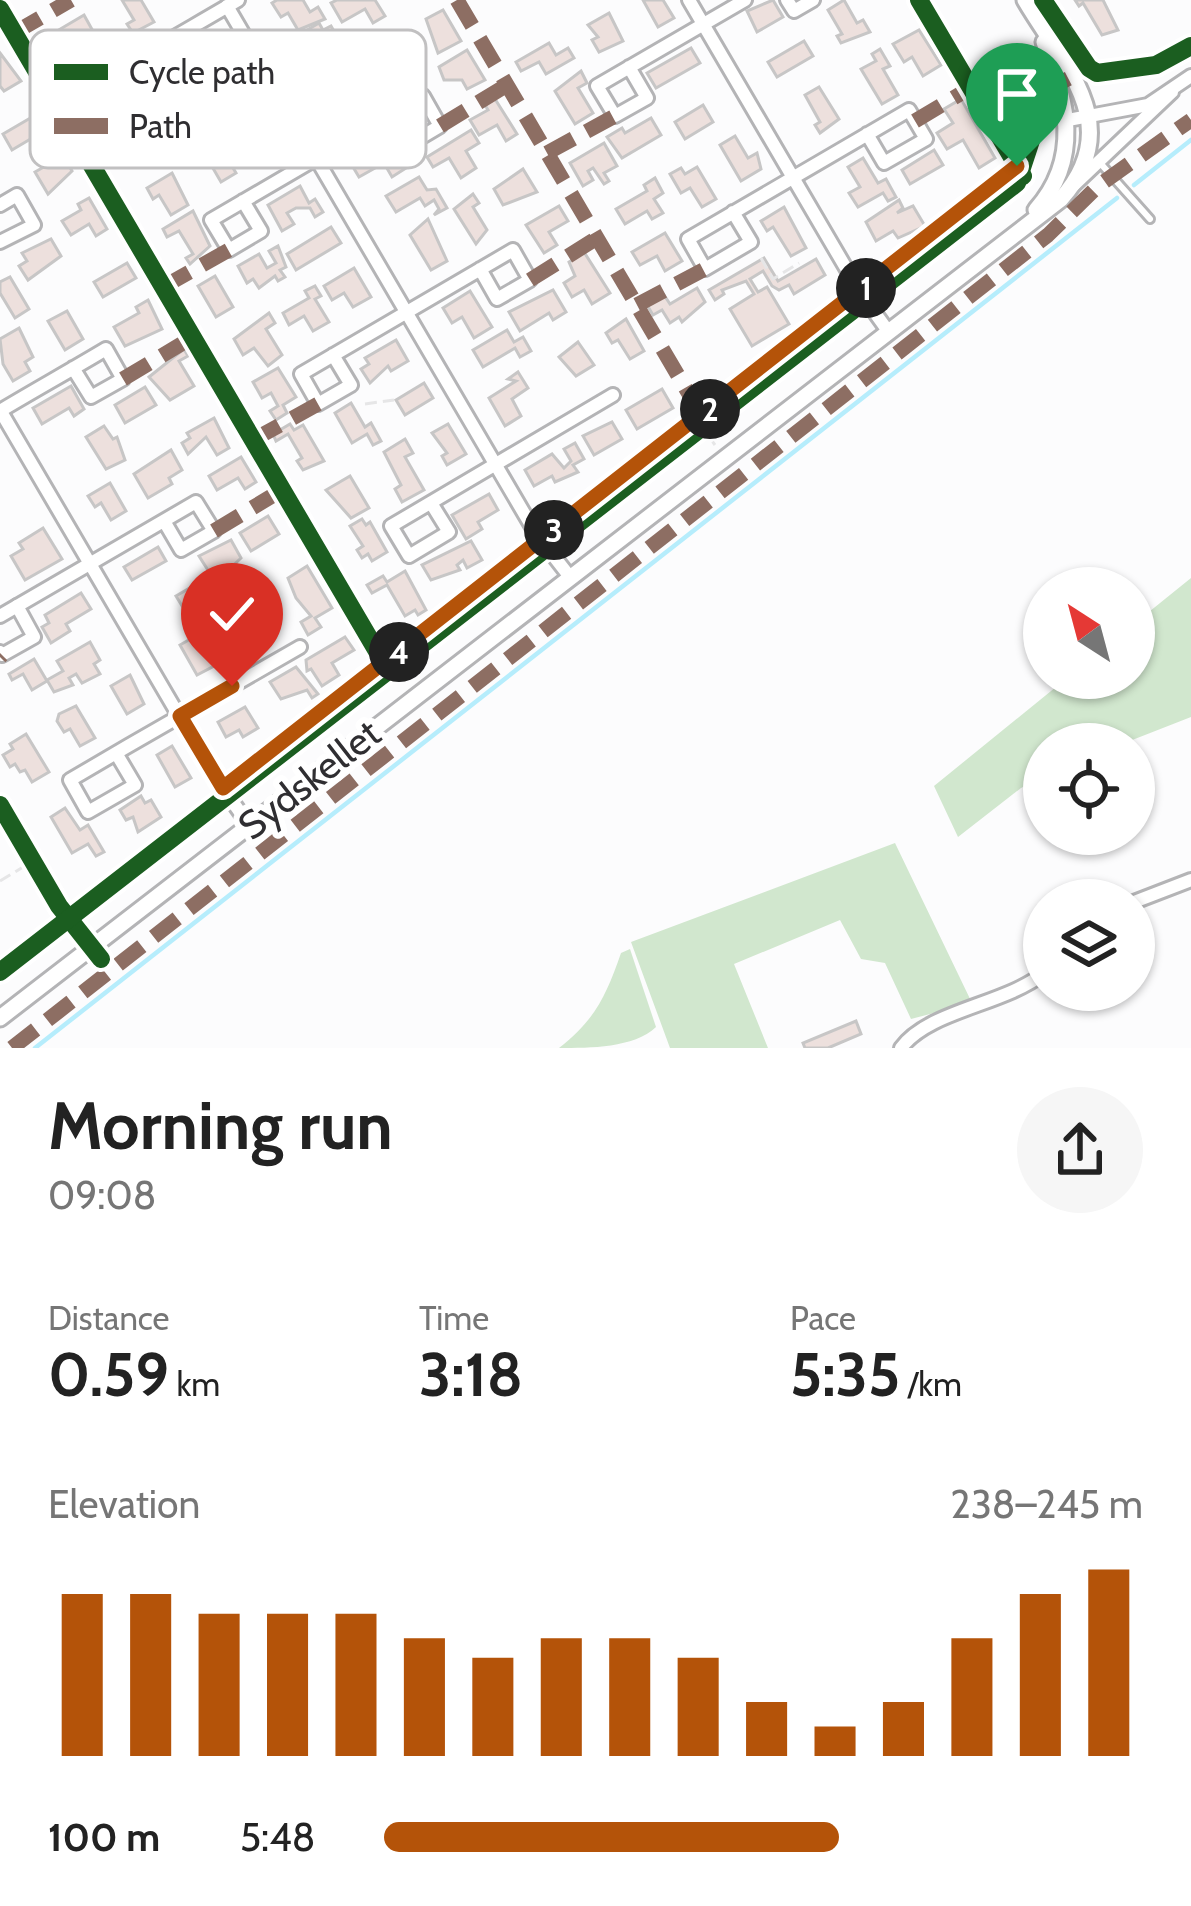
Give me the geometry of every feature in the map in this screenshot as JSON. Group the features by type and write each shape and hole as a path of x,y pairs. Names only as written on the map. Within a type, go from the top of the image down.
{"street":[{"path":"689,0 888,331"},
{"path":"629,68 745,0"},
{"path":"787,0 794,11 813,0"},
{"path":"1025,0 1076,77 1089,116 1087,153 1071,188"},
{"path":"187,30 233,3 248,30"},
{"path":"1035,17 1068,120"},
{"name":"Sydskellet","path":"0,1018 1015,231 1044,214 1191,76"},
{"name":"Sydskellet","path":"1015,231 1053,188 1066,151 1068,120 1148,105 1172,92"},
{"path":"734,212 751,242 705,269 688,238 734,212 793,177 867,134 909,110 926,139 884,164 867,134"},
{"path":"244,201 300,168"},
{"path":"323,168 544,544 569,577"},
{"path":"0,205 17,195 34,225 0,242"},
{"path":"333,355 480,269"},
{"path":"74,368 0,410 249,826"},
{"path":"431,502 449,532 409,556 392,526 431,502 613,394"},
{"path":"0,616 164,520"},
{"path":"0,652 2,656 34,637 17,607"},
{"path":"116,753 135,785 88,812 70,780 116,753 300,647"},
{"path":"1155,894 1191,880"},
{"path":"901,1048 922,1028 1005,998 1023,986"}],"lane":[{"path":"1101,164 1150,219"}],"path":[{"path":"544,544 702,427 1024,166 1005,147"},
{"path":"760,258 773,279 799,263"},
{"path":"0,962 55,891 225,792 863,296"},
{"path":"365,404 394,400"},
{"path":"702,427 719,451"},
{"path":"0,805 55,891 98,942"},
{"path":"0,881 55,891"},
{"path":"0,972 55,891"}],"green space":[{"path":"1191,578 1191,717 1155,731 1155,723 1023,723 1023,787 958,837 934,786 1041,699 1155,699 1155,607"},
{"path":"895,843 972,1003 911,1019 885,963 861,959 840,920 734,964 768,1048 670,1048 631,942"},
{"path":"630,949 656,1027 624,1043 559,1048 590,1017 621,953"}],"building":[{"path":"122,0 141,0 154,22 131,30 127,24 134,20"},
{"path":"303,0 310,12 318,7 325,19 298,30 288,13 281,17 272,3"},
{"path":"375,0 385,16 373,23 365,9 342,22 331,3"},
{"path":"643,0 663,0 674,18 658,27"},
{"path":"773,0 783,17 757,32 747,11"},
{"path":"844,0 857,23 863,20 870,32 841,43 837,36 842,34 828,10"},
{"path":"1075,0 1103,0 1118,30 1102,35 1083,3 1079,6"},
{"path":"443,10 461,41 438,53 426,19"},
{"path":"609,13 623,41 599,52 592,40 598,37 588,25"},
{"path":"84,15 92,30 59,30"},
{"path":"919,30 941,65 923,76 912,57 904,62 893,44"},
{"path":"804,41 813,56 777,77 768,62"},
{"path":"549,43 556,55 568,48 574,58 546,74 539,62 521,71 516,62"},
{"path":"691,48 700,63 656,88 647,73"},
{"path":"880,49 890,66 883,69 898,95 882,104 861,69 876,61 872,54"},
{"path":"467,50 485,80 467,89 462,80 444,80 439,67"},
{"path":"0,53 21,81 4,91 0,86"},
{"path":"581,71 587,83 578,88 593,113 575,124 555,91"},
{"path":"819,87 839,119 820,133 815,125 820,122 805,95"},
{"path":"495,99 517,134 506,141 497,125 479,135 470,120 488,110 485,105"},
{"path":"961,99 995,158 979,168 963,140 947,149 937,133 953,123 944,109"},
{"path":"703,105 713,122 685,139 675,122"},
{"path":"30,118 30,139 12,150 3,134"},
{"path":"651,118 661,135 622,158 607,137"},
{"path":"471,130 479,143 466,151 476,168 461,178 449,158 433,167 427,157"},
{"path":"735,136 748,158 757,153 761,169 741,181 720,145"},
{"path":"604,143 617,166 604,173 609,181 604,184 593,168 588,171 593,180 583,186 570,163"},
{"path":"934,150 943,165 910,184 902,170"},
{"path":"863,158 878,183 886,179 896,197 888,201 883,193 858,207 849,193 860,187 848,167"},
{"path":"697,167 716,199 702,207 690,188 681,193 670,174 681,168 685,174"},
{"path":"42,168 72,171 48,194 35,172"},
{"path":"213,168 233,168 236,173 221,182"},
{"path":"354,168 375,168 359,177"},
{"path":"523,169 537,192 503,205 494,189"},
{"path":"172,173 188,205 171,215 159,195 153,199 147,188"},
{"path":"419,177 427,190 436,189 447,208 434,215 439,209 434,200 425,206 420,198 396,212 386,196"},
{"path":"655,178 663,193 654,199 663,213 652,219 647,211 625,224 616,209 647,191 644,185"},
{"path":"300,186 309,203 315,199 323,212 315,217 310,208 296,208 287,213 294,224 282,231 268,205"},
{"path":"473,194 479,203 473,207 487,230 476,244 454,209"},
{"path":"89,198 107,229 96,236 89,224 71,235 62,221 81,210 78,204"},
{"path":"899,200 903,208 897,213 913,206 925,226 898,238 893,231 876,241 866,222"},
{"path":"559,206 568,221 549,232 557,245 544,253 526,225"},
{"path":"784,207 806,248 791,256 773,227 767,231 761,221"},
{"path":"193,211 210,246 190,264 186,258 193,254 179,231 167,237 163,229"},
{"path":"428,219 447,261 431,270 410,235"},
{"path":"331,227 341,243 296,270 287,254"},
{"path":"665,233 682,261 665,271 657,256 640,265 632,252"},
{"path":"51,239 61,256 28,280 19,266 27,261 22,253"},
{"path":"278,246 285,277 278,281 275,276 259,288 253,279 247,283 238,266 259,254 267,268 276,263 269,251"},
{"path":"584,252 610,293 592,304 584,290 572,297 564,283 575,276 569,262"},
{"path":"764,258 778,281 816,259 825,275 794,294 789,285 779,290 772,286 763,271 750,279 758,292 767,287 789,324 752,346 730,309 754,294 746,281 722,290 724,294 715,300 709,290"},
{"path":"127,263 136,278 103,297 94,282"},
{"path":"354,268 371,297 353,307 344,293 332,300 324,286"},
{"path":"215,276 233,307 216,317 198,286"},
{"path":"10,277 29,309 15,318 0,293 0,282"},
{"path":"315,286 321,296 315,299 329,322 313,331 304,316 289,325 283,313 309,298 305,291"},
{"path":"697,288 705,302 682,322 679,317 670,323 662,310 653,315 647,305 664,295 670,304"},
{"path":"553,290 566,312 553,320 549,313 520,331 509,312"},
{"path":"470,291 492,327 474,338 462,317 452,323 443,308"},
{"path":"148,300 162,329 125,346 114,327 139,313 136,307"},
{"path":"67,311 83,339 65,350 48,321"},
{"path":"269,313 275,323 266,329 282,355 268,366 254,348 243,355 234,339"},
{"path":"626,319 644,351 630,359 618,340 612,343 606,333"},
{"path":"19,328 33,357 25,362 30,371 13,381 3,364 0,339"},
{"path":"507,330 514,342 523,337 531,351 520,357 515,348 483,367 473,350"},
{"path":"396,340 408,361 391,371 388,366 370,383 361,369 369,364 365,358"},
{"path":"578,342 594,365 576,376 559,357"},
{"path":"184,349 188,356 179,361 194,386 170,400 149,377"},
{"path":"278,368 296,397 283,405 287,413 276,420 270,411 278,406 271,393 262,398 253,382"},
{"path":"518,372 528,388 512,399 521,416 505,426 489,398 516,381 508,379"},
{"path":"424,383 433,398 405,415 396,400"},
{"path":"71,386 84,409 74,416 69,408 42,424 33,408"},
{"path":"145,387 156,405 125,423 115,405"},
{"path":"662,389 673,408 637,429 626,410"},
{"path":"351,403 365,427 371,423 381,441 373,445 367,434 352,443 335,413"},
{"path":"214,418 229,448 217,455 206,437 188,454 182,443 190,438 187,433"},
{"path":"612,422 622,439 594,455 583,436"},
{"path":"290,424 294,430 303,425 324,461 303,470 297,461 302,458 288,434 276,441 273,434"},
{"path":"448,424 466,454 447,465 442,456 447,453 432,433"},
{"path":"104,426 113,439 117,437 125,460 106,469 86,437"},
{"path":"405,439 413,453 405,457 424,490 402,502 395,489 401,485 384,452"},
{"path":"575,443 584,459 573,465 578,472 555,482 552,476 534,486 525,470 552,454 564,468 571,461 564,449"},
{"path":"171,450 182,470 169,478 172,484 148,498 134,474"},
{"path":"241,457 256,482 245,489 238,478 217,490 209,476"},
{"path":"350,476 369,508 351,518 326,490"},
{"path":"110,483 126,511 111,520 101,503 95,507 88,496"},
{"path":"489,494 498,510 478,522 482,529 466,539 452,515"},
{"path":"268,516 279,534 251,551 240,533"},
{"path":"362,519 366,525 370,522 387,552 372,561 368,554 362,558 357,550 363,546 350,526"},
{"path":"43,528 62,559 25,580 11,556 23,549 19,543"},
{"path":"231,540 241,558 221,577 217,571 211,575 199,556"},
{"path":"471,541 482,560 467,568 463,560 457,565 460,570 431,580 422,565"},
{"path":"158,547 166,561 132,580 124,567"},
{"path":"307,566 332,608 315,618 321,627 308,635 301,622 311,616 288,578"},
{"path":"405,571 426,610 418,615 415,610 405,616 387,585 372,593 367,585 383,576 387,582"},
{"path":"193,586 206,609 201,612 204,617 193,624 176,596"},
{"path":"81,593 91,609 66,624 70,631 51,643 42,627 49,623 45,615"},
{"path":"258,597 279,624 254,639 244,605"},
{"path":"199,634 214,666 197,675 180,645"},
{"path":"345,637 354,650 332,663 339,675 322,686 311,669 307,671 306,660"},
{"path":"90,642 100,660 94,664 100,674 82,683 76,674 69,678 73,685 54,692 47,680 63,671 57,661"},
{"path":"34,659 47,681 32,690 23,674 12,680 9,674"},
{"path":"296,667 318,694 312,698 307,690 281,699 270,682"},
{"path":"130,675 144,704 127,714 111,686"},
{"path":"76,706 95,738 80,746 70,729 64,732 57,721 59,714"},
{"path":"245,707 258,728 243,737 239,730 226,737 218,722"},
{"path":"26,734 49,772 32,782 25,770 20,772 15,764 10,767 3,755"},
{"path":"172,746 191,778 175,787 157,755"},
{"path":"141,796 145,803 151,800 161,817 138,832 133,817 126,820 120,810"},
{"path":"65,808 80,830 88,825 104,852 96,856 88,844 72,853 51,817"},
{"path":"856,1021 861,1034 828,1048 805,1048 803,1043"}],"waterway":[{"path":"1134,185 1191,140"},
{"path":"35,1048 1117,198"}],"marked path":[{"path":"14,33 71,0"},
{"path":"457,0 706,423"},
{"path":"915,121 970,88 1048,89 1089,68"},
{"path":"440,126 507,85"},
{"path":"547,153 615,116"},
{"path":"12,1048 1048,235 1098,186 1191,120"},
{"path":"530,280 597,238"},
{"path":"163,287 229,250"},
{"path":"637,305 705,269"},
{"path":"123,379 193,337"},
{"path":"253,440 318,404"},
{"path":"214,531 282,490"}],"cycle path":[{"path":"919,0 1023,176"},
{"path":"1043,0 1097,73 1156,65 1191,46"},
{"path":"0,9 30,60"},
{"path":"0,972 1017,183 1048,89"},
{"path":"93,168 388,670"},
{"path":"0,805 59,906 101,959"}],"route":[{"path":"232,686 180,716 223,788 1017,166"}]}
